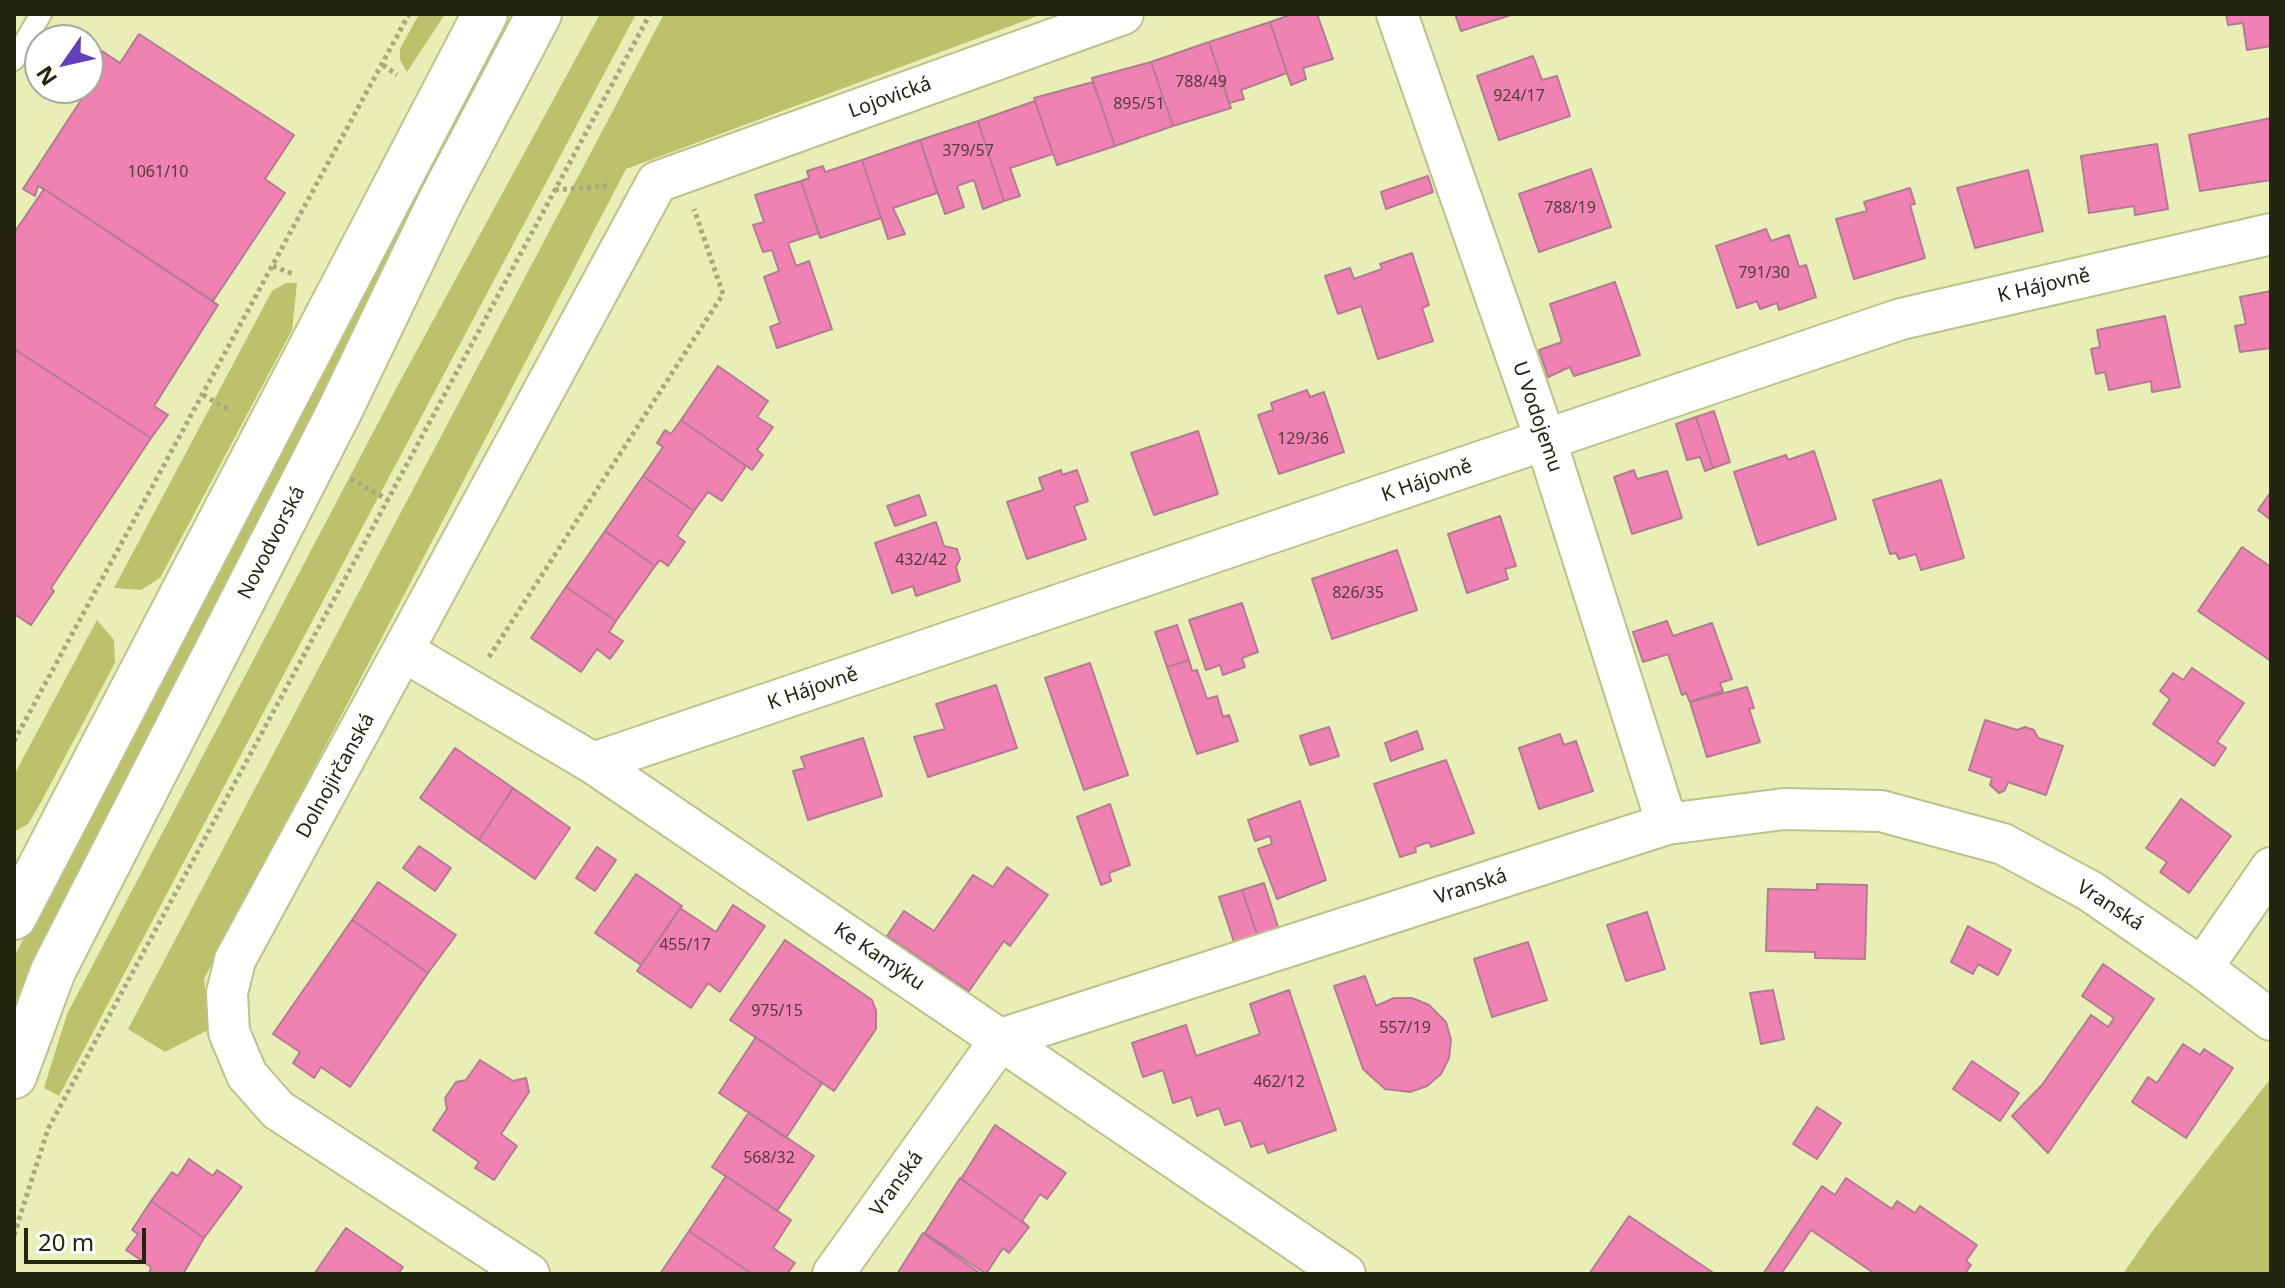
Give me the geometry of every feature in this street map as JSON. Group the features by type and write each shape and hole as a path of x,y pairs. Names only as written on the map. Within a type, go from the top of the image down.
{"main road":[{"path":"14,917 485,14"},
{"name":"Novodvorská","path":"14,1076 53,971 339,412 441,200 539,14"}],"street":[{"name":"Lojovická","path":"669,178 1123,14"},
{"name":"U Vodojemu","path":"1397,14 1546,441 1667,824"},
{"name":"Dolnojirčanská","path":"529,1274 278,1110 247,1075 229,1032 227,993 235,960 669,178"},
{"name":"K Hájovně","path":"593,763 1901,319 2271,234"},
{"name":"Ke Kamýku","path":"405,652 593,763 1345,1274"},
{"name":"Vranská","path":"833,1274 1001,1039 1667,824 1784,809 1881,811 2003,844 2090,891 2271,1020"},
{"path":"2202,968 2271,868"}],"lane":[{"path":"14,60 41,14"}],"path":[{"path":"14,741 409,14"},
{"path":"14,1235 48,1129 650,14"},
{"path":"383,65 397,75"},
{"path":"469,688 723,294 669,178"},
{"path":"273,266 295,275"}],"green space":[{"path":"419,14 445,14 407,72 400,60 400,49"},
{"path":"513,14 527,14 14,1004 14,957"},
{"path":"600,14 636,14 59,1096 44,1088 67,1014 398,385"},
{"path":"664,14 1043,14 626,169 204,979 210,1029 165,1052 128,1029"},
{"path":"286,283 297,283 292,330 160,578 141,590 114,588 272,291"},
{"path":"97,620 114,640 115,663 28,824 14,832 14,775"},
{"path":"2271,1078 2271,1274 2123,1274 2151,1233"}],"building":[{"path":"1293,14 1317,14 1333,59 1303,68 1306,79 1291,85 1270,22"},
{"path":"1455,14 1514,14 1461,31"},
{"path":"2226,14 2271,14 2271,46 2247,50 2243,23 2228,25"},
{"path":"1270,22 1287,73 1241,90 1244,99 1229,103 1209,42"},
{"path":"139,34 294,135 265,179 285,193 213,301 44,189 38,186 35,196 23,189 79,104 104,104 104,52 120,63"},
{"path":"1209,42 1231,108 1173,126 1151,62"},
{"path":"1533,56 1542,80 1557,76 1570,116 1499,140 1477,76"},
{"path":"1151,62 1173,126 1115,146 1092,78"},
{"path":"1093,82 1115,146 1057,165 1034,98"},
{"path":"1035,101 1053,154 1010,168 1020,196 1004,201 978,121"},
{"path":"2271,118 2271,180 2200,191 2189,135"},
{"path":"978,121 1004,201 983,209 974,180 957,186 964,207 945,214 920,140"},
{"path":"920,140 937,193 893,208 905,234 888,239 862,160"},
{"path":"2157,144 2168,209 2135,215 2134,206 2089,213 2081,156"},
{"path":"862,160 881,218 820,238 801,181 809,178 807,171 823,166 825,172"},
{"path":"1591,169 1611,227 1539,252 1519,194"},
{"path":"2028,170 2043,231 1975,248 1957,188"},
{"path":"1428,176 1433,192 1386,209 1381,192"},
{"path":"801,181 819,233 788,243 796,266 809,261 832,329 777,348 770,327 780,323 764,277 779,271 772,250 763,252 753,225 764,222 755,195"},
{"path":"1910,188 1915,204 1910,205 1925,258 1854,279 1836,219 1867,211 1864,202"},
{"path":"44,189 218,305 154,406 168,415 151,438 14,349 14,233"},
{"path":"1766,229 1771,241 1789,235 1799,267 1806,265 1816,297 1779,310 1777,303 1760,309 1757,301 1737,308 1716,246"},
{"path":"1412,253 1429,305 1422,308 1433,341 1378,359 1361,306 1338,314 1325,276 1350,268 1354,279 1382,269 1380,264"},
{"path":"1615,282 1640,355 1574,376 1570,367 1548,377 1539,350 1562,342 1550,304"},
{"path":"2271,291 2271,348 2240,352 2235,326 2246,324 2240,297"},
{"path":"2165,316 2180,387 2152,392 2151,381 2109,390 2105,372 2096,374 2091,349 2100,347 2097,330"},
{"path":"14,349 151,438 51,588 54,591 31,625 14,614"},
{"path":"718,366 768,401 757,417 773,427 757,450 763,455 752,470 681,420"},
{"path":"1307,390 1310,397 1324,392 1344,452 1279,474 1258,415 1273,410 1271,403"},
{"path":"1714,411 1730,462 1713,468 1696,417"},
{"path":"1696,417 1713,468 1705,471 1700,457 1687,460 1676,424"},
{"path":"681,420 746,466 722,501 708,492 694,511 643,476 663,447 657,443 665,430 671,434"},
{"path":"1198,431 1218,494 1154,515 1131,453"},
{"path":"1814,451 1836,519 1758,545 1734,472 1786,455 1788,460"},
{"path":"1061,470 1062,475 1077,470 1088,501 1074,506 1086,539 1027,559 1007,502 1043,490 1039,478"},
{"path":"1634,470 1637,479 1667,471 1682,518 1632,534 1614,477"},
{"path":"643,476 694,511 677,536 685,542 668,566 660,560 655,566 605,531"},
{"path":"1941,480 1964,558 1921,570 1916,554 1899,559 1896,553 1890,554 1873,500"},
{"path":"2271,492 2271,520 2258,510"},
{"path":"919,495 926,515 895,526 887,506"},
{"path":"1500,516 1516,566 1505,569 1508,579 1467,593 1448,534"},
{"path":"936,522 944,546 957,549 960,559 956,567 960,581 916,596 913,586 892,593 875,543"},
{"path":"605,531 655,566 616,621 566,587"},
{"path":"2242,547 2271,567 2271,661 2198,611"},
{"path":"1397,550 1417,610 1332,639 1312,579"},
{"path":"566,587 616,621 609,632 623,641 610,659 597,649 581,672 531,638"},
{"path":"1242,603 1258,652 1242,658 1245,667 1223,675 1220,665 1206,670 1189,620"},
{"path":"1667,621 1673,636 1712,623 1732,679 1720,683 1723,691 1690,702 1686,693 1682,695 1668,654 1643,662 1633,632"},
{"path":"1177,625 1189,660 1167,667 1155,632"},
{"path":"1189,660 1192,671 1197,670 1207,699 1217,696 1223,717 1229,715 1238,741 1197,754 1167,667"},
{"path":"1090,663 1128,775 1084,790 1045,678"},
{"path":"2192,668 2244,703 2217,742 2226,748 2214,766 2153,724 2170,699 2160,691 2173,673 2183,680"},
{"path":"996,685 1017,748 928,777 914,737 945,729 936,704"},
{"path":"1747,687 1754,708 1749,709 1760,742 1707,757 1690,702"},
{"path":"1985,720 2017,730 2025,727 2034,730 2038,738 2063,746 2046,795 2008,782 2005,790 1999,793 1990,785 1992,778 1969,770"},
{"path":"1329,727 1339,756 1310,765 1300,736"},
{"path":"1417,731 1423,749 1391,761 1385,743"},
{"path":"1560,734 1564,745 1576,741 1593,791 1539,809 1519,748"},
{"path":"863,738 882,796 808,820 793,771 805,768 801,757"},
{"path":"455,748 513,788 479,840 420,798"},
{"path":"1446,760 1474,833 1431,847 1429,842 1415,847 1416,852 1400,857 1374,784"},
{"path":"513,788 570,828 535,879 479,840"},
{"path":"2181,799 2231,836 2189,893 2160,872 2167,862 2146,848"},
{"path":"1300,801 1326,880 1277,899 1258,849 1272,844 1270,836 1255,841 1248,820"},
{"path":"1110,804 1130,865 1109,873 1111,881 1101,885 1077,817"},
{"path":"419,846 451,868 435,891 403,868"},
{"path":"597,847 616,860 595,891 576,878"},
{"path":"1007,867 1048,895 1010,946 1004,941 969,991 887,936 904,911 934,931 973,875 993,887"},
{"path":"636,874 682,906 641,965 595,933"},
{"path":"378,882 456,935 428,973 352,920"},
{"path":"1264,883 1279,930 1258,937 1242,890"},
{"path":"1817,884 1867,885 1865,959 1815,958 1815,952 1766,951 1768,889 1817,890"},
{"path":"1242,890 1258,937 1235,945 1219,897"},
{"path":"733,905 765,926 720,992 708,983 691,1008 637,971 680,908 716,932"},
{"path":"1647,912 1665,969 1626,981 1607,925"},
{"path":"352,920 428,973 350,1087 321,1067 314,1078 293,1063 300,1052 273,1034"},
{"path":"1968,926 2011,950 1998,975 1978,964 1973,974 1951,962"},
{"path":"785,940 872,1000 876,1011 876,1029 834,1091 730,1020"},
{"path":"1528,942 1547,1000 1492,1017 1474,959"},
{"path":"2103,964 2154,999 2048,1153 2012,1116 2042,1085 2091,1015 2108,1027 2114,1018 2082,996"},
{"path":"1365,976 1376,1006 1394,998 1412,998 1429,1005 1446,1022 1451,1040 1449,1058 1441,1074 1427,1086 1410,1092 1385,1089 1363,1069 1334,986"},
{"path":"1289,990 1336,1130 1268,1153 1264,1143 1251,1147 1241,1120 1225,1125 1219,1108 1197,1116 1191,1097 1173,1103 1163,1070 1143,1077 1132,1043 1186,1025 1196,1056 1260,1034 1250,1004"},
{"path":"1773,990 1784,1039 1761,1044 1750,993"},
{"path":"756,1037 822,1083 786,1138 719,1093"},
{"path":"2183,1044 2200,1055 2204,1049 2233,1068 2186,1138 2132,1102 2148,1077 2157,1083"},
{"path":"480,1060 513,1081 526,1078 529,1092 501,1134 517,1146 494,1180 475,1168 479,1162 433,1130 447,1109 445,1098 456,1082 466,1080"},
{"path":"1972,1061 2019,1093 2000,1121 1953,1089"},
{"path":"1817,1107 1841,1123 1817,1159 1793,1144"},
{"path":"749,1112 814,1156 777,1211 712,1167"},
{"path":"995,1125 1066,1173 1047,1199 1040,1194 1022,1221 1029,1227 961,1179"},
{"path":"189,1159 213,1176 217,1170 242,1187 204,1238 151,1201 172,1172 178,1176"},
{"path":"726,1176 791,1220 773,1248 795,1263 787,1274 752,1274 689,1231"},
{"path":"960,1178 1029,1227 1009,1253 1003,1248 986,1274 925,1233"},
{"path":"1846,1178 1892,1209 1897,1201 1915,1213 1920,1206 1977,1245 1966,1261 1971,1265 1965,1274 1875,1274 1811,1230 1781,1274 1763,1274 1822,1186 1835,1195"},
{"path":"151,1201 204,1238 183,1274 149,1274 151,1267 126,1250 138,1234 132,1230"},
{"path":"1629,1216 1715,1274 1589,1274"},
{"path":"346,1228 403,1267 398,1274 314,1274"},
{"path":"689,1231 752,1274 660,1274"},
{"path":"923,1233 981,1274 897,1274"}]}
